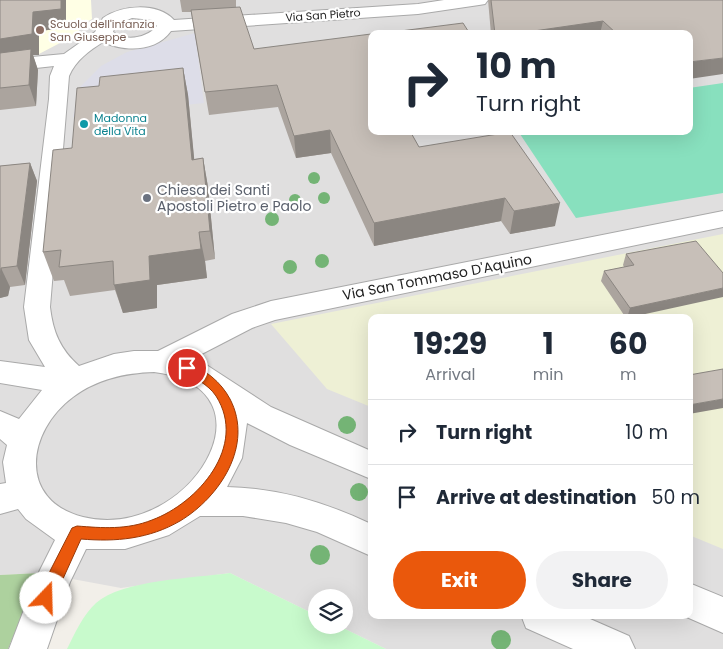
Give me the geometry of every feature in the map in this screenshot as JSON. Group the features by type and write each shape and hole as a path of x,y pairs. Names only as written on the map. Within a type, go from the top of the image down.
{"street":[{"name":"Via San Pietro","path":"166,26 418,9 479,0"},
{"path":"133,7 157,15 166,22 164,31 148,40 126,43 116,42 104,34 103,29 106,24 133,7"},
{"path":"76,380 59,366 49,354 42,339 37,314 59,99 58,78 69,59 104,34"},
{"path":"103,56 126,43"},
{"path":"0,66 69,59"},
{"path":"59,99 77,79"},
{"name":"Via San Tommaso D'Aquino","path":"161,362 242,321 271,310 723,219"},
{"path":"219,391 228,407 233,426 228,455 213,483 195,502 174,517 152,527 114,535 77,532 46,518 13,496 20,472 12,432 33,420 52,398 76,380 103,368 122,364 161,362 187,368 208,380 219,391 259,416 368,464"},
{"path":"0,372 46,379 76,380"},
{"path":"195,502 227,500 274,504 316,515 368,539"},
{"path":"28,649 54,578 77,532"},
{"path":"693,602 723,615"},
{"path":"548,619 616,649"}],"shaded area":[{"path":"0,0 723,0 723,649 386,649 353,633 353,589 308,589 308,611 230,573 121,588 40,573 0,575"},
{"name":"Scuola dell'infanzia San Giuseppe","path":"15,0 91,0 92,19 79,27 79,33 39,54 0,59 0,2"},
{"path":"195,33 204,103 73,117 79,88 101,66 127,52"},
{"path":"723,234 723,549 693,537 693,314 368,314 368,406 327,389 271,324"}],"green space":[{"path":"723,83 723,193 576,218 521,135 693,135 693,87"},
{"path":"40,573 8,649 0,649 0,575"},
{"path":"230,573 308,611 308,634 353,633 386,649 67,649 80,624 96,603 108,595 123,589 159,581"}],"building":[{"path":"0,0 61,0 61,9 33,12 32,34 0,39"},
{"path":"491,0 723,0 723,58 693,62 693,30 613,30 603,21 541,30 495,30"},
{"path":"240,7 254,49 368,34 368,135 412,135 419,147 492,135 512,135 560,203 514,211 505,198 374,223 330,130 294,136 277,85 205,92 191,10"},
{"path":"463,23 467,30 408,30"},
{"path":"31,49 29,85 0,88 0,53"},
{"name":"Chiesa dei Santi Apostoli Pietro e Paolo","path":"183,68 192,160 203,158 210,231 199,232 201,249 149,256 150,280 114,285 113,261 59,267 61,250 43,252 53,150 72,148 77,88 99,86 100,77"},
{"path":"30,163 17,266 1,268 0,276 0,166"},
{"path":"696,241 723,273 723,288 630,308 604,271 634,265 626,254"},
{"path":"723,369 723,399 693,404 693,374"}],"place":[{"name":"Scuola dell'infanzia San Giuseppe","path":"40,30"},
{"name":"Madonna della Vita","path":"84,124"},
{"name":"Chiesa dei Santi Apostoli Pietro e Paolo","path":"147,198"}],"route":[{"path":"46,598 62,559 77,532 114,535 152,527 174,517 195,502 213,483 228,455 233,426 228,407 219,391 208,380 187,368"}]}
